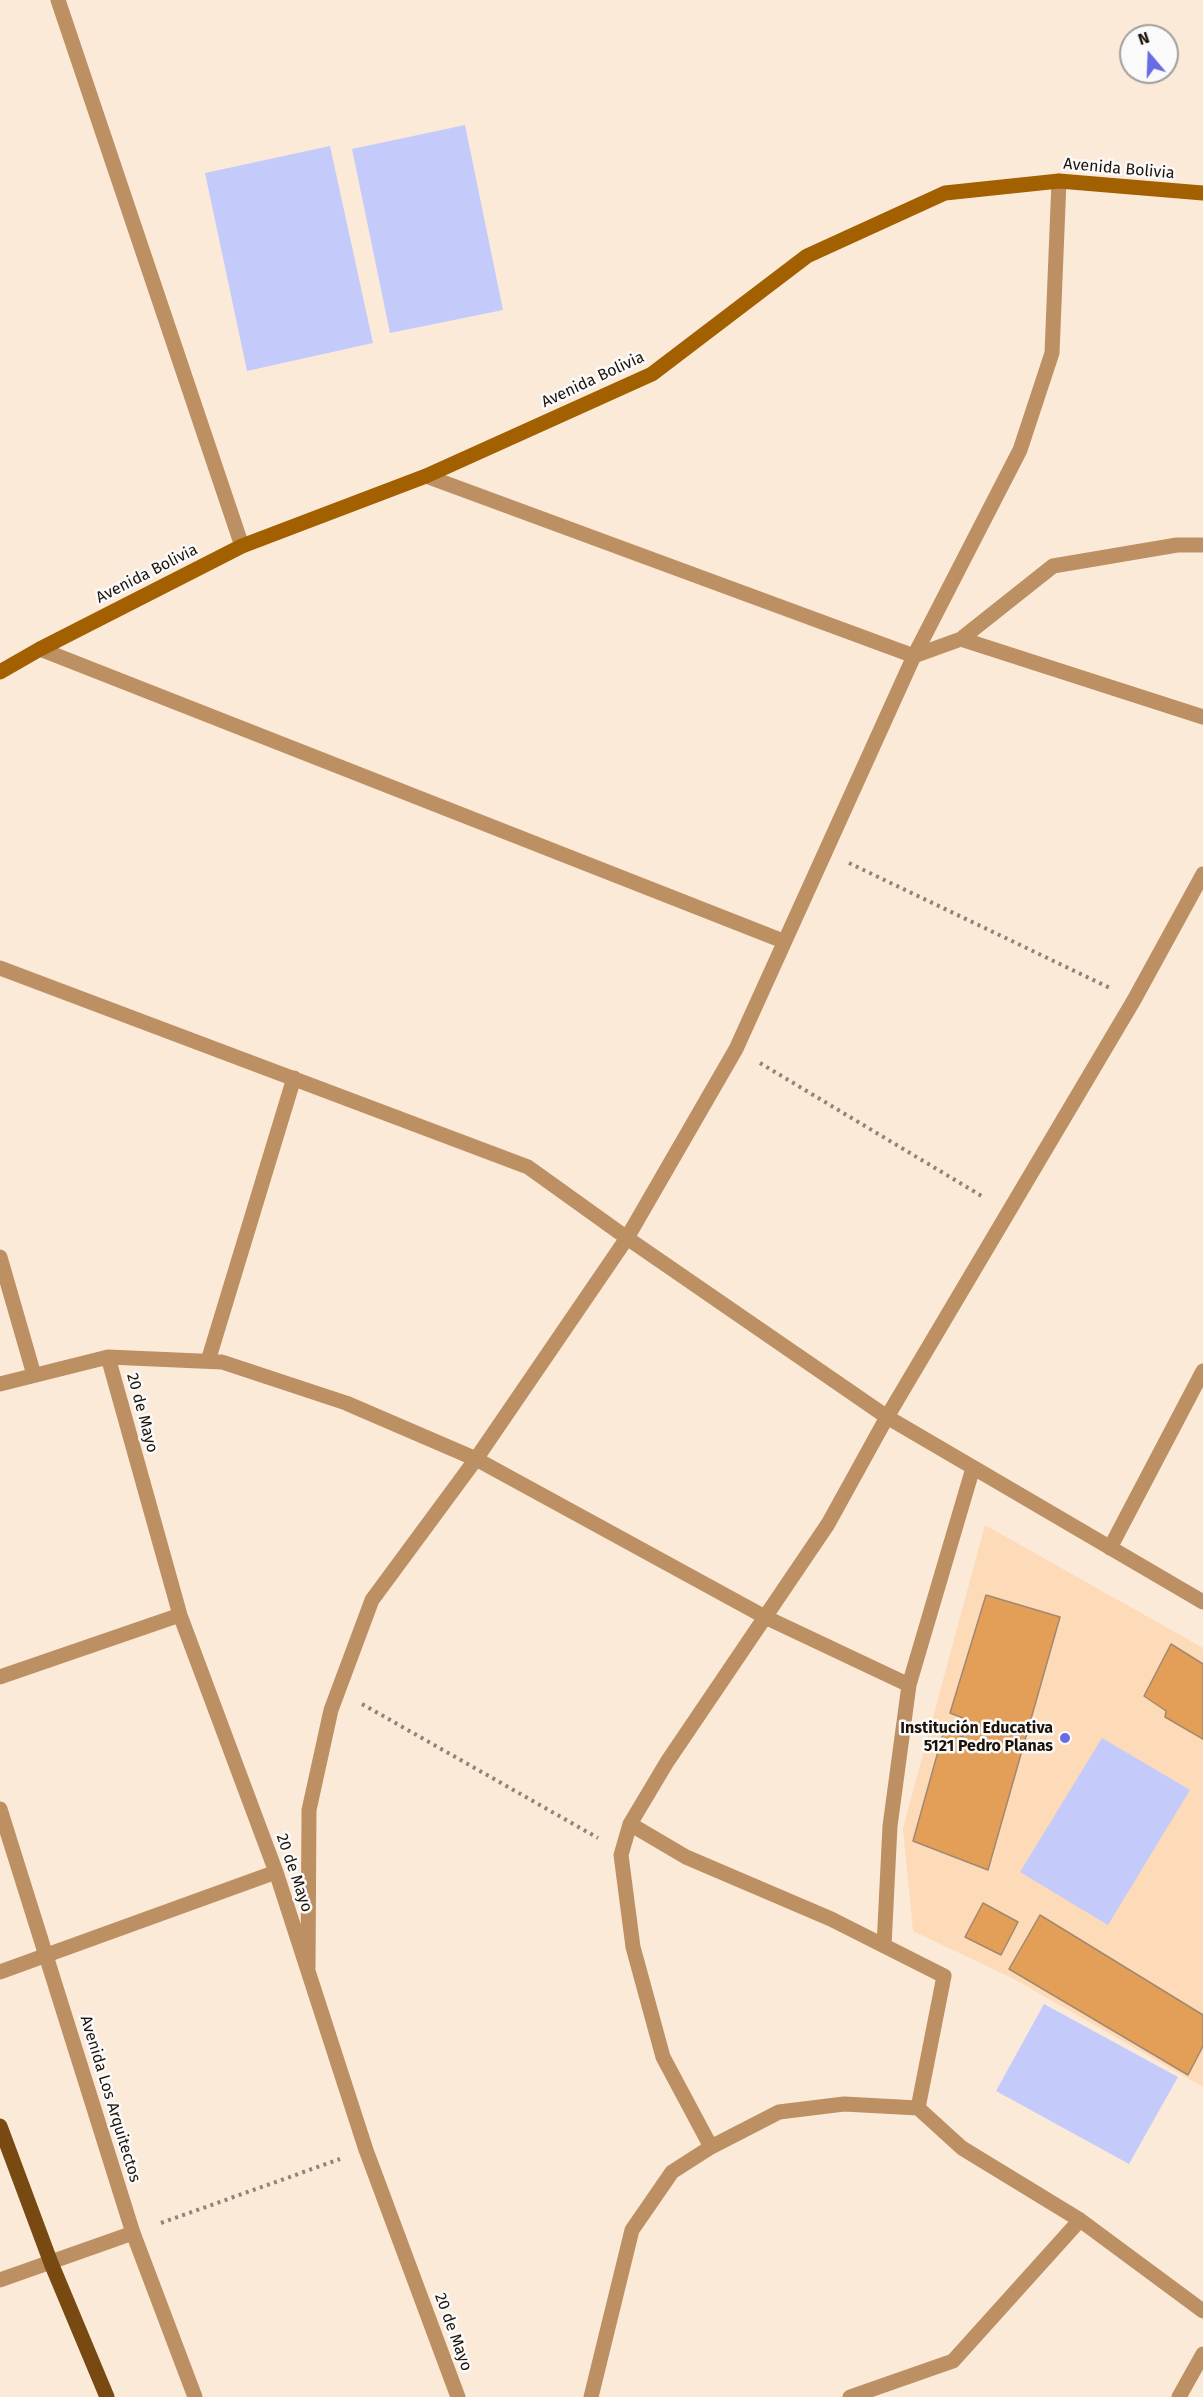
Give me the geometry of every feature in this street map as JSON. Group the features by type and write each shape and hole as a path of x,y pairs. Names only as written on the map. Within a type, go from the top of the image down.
{"main road":[{"name":"Avenida Bolivia","path":"0,672 40,649 242,546 426,476 652,374 807,256 945,193 1059,181 1203,194"},
{"path":"0,2126 51,2263 107,2397"}],"street":[{"path":"58,0 242,546"},
{"path":"308,1968 309,1810 331,1710 372,1600 476,1459 627,1238 736,1049 914,656 1020,450 1052,353 1059,181"},
{"path":"426,476 914,656 961,639 1053,566 1177,545 1203,545"},
{"path":"961,639 1203,717"},
{"path":"40,649 783,941"},
{"path":"711,2148 663,2057 633,1947 621,1855 630,1824 666,1762 828,1524 888,1417 1134,1000 1203,874"},
{"path":"0,968 528,1167 627,1238 888,1417 1203,1602"},
{"path":"208,1361 294,1078"},
{"path":"0,1257 34,1375"},
{"path":"0,1384 108,1357 208,1361 222,1362 346,1403 476,1459 765,1617 909,1685"},
{"name":"20 de Mayo","path":"108,1357 180,1615 276,1872 366,2150 458,2397"},
{"path":"1110,1548 1203,1371"},
{"path":"884,1946 890,1826 909,1685 973,1468"},
{"path":"0,1677 180,1615"},
{"name":"Avenida Los Arquitectos","path":"0,1809 134,2233 195,2397"},
{"path":"630,1824 686,1857 831,1919 944,1976 918,2108"},
{"path":"0,1972 276,1872"},
{"path":"591,2397 632,2230 672,2172 711,2148 780,2112 844,2104 918,2108 962,2148 1080,2220 1203,2310"},
{"path":"850,2397 953,2361 1080,2220"},
{"path":"0,2280 134,2233"},
{"path":"1179,2397 1203,2354"}],"path":[{"path":"824,851 1134,1000"},
{"path":"736,1049 1008,1212"},
{"path":"338,1690 439,1750 584,1828 621,1855"},
{"path":"134,2233 366,2150"}],"shaded area":[{"path":"465,125 503,310 390,333 352,149"},
{"path":"330,146 373,343 247,371 205,173"},
{"name":"Institución Educativa 5121 Pedro Planas","path":"985,1525 1203,1648 1203,2087 1014,1979 913,1931 903,1828"},
{"path":"1102,1738 1190,1790 1108,1925 1020,1872"},
{"path":"1044,2004 1178,2077 1129,2164 996,2091"}],"building":[{"path":"986,1595 1060,1617 988,1870 913,1841 944,1730 963,1737 968,1720 950,1713"},
{"path":"1171,1644 1203,1664 1203,1739 1165,1717 1166,1711 1144,1696"},
{"path":"983,1903 1018,1922 1001,1955 965,1937"},
{"path":"1040,1915 1203,2015 1203,2046 1188,2075 1009,1969"}],"place":[{"name":"Institución Educativa 5121 Pedro Planas","path":"1065,1738"}]}
